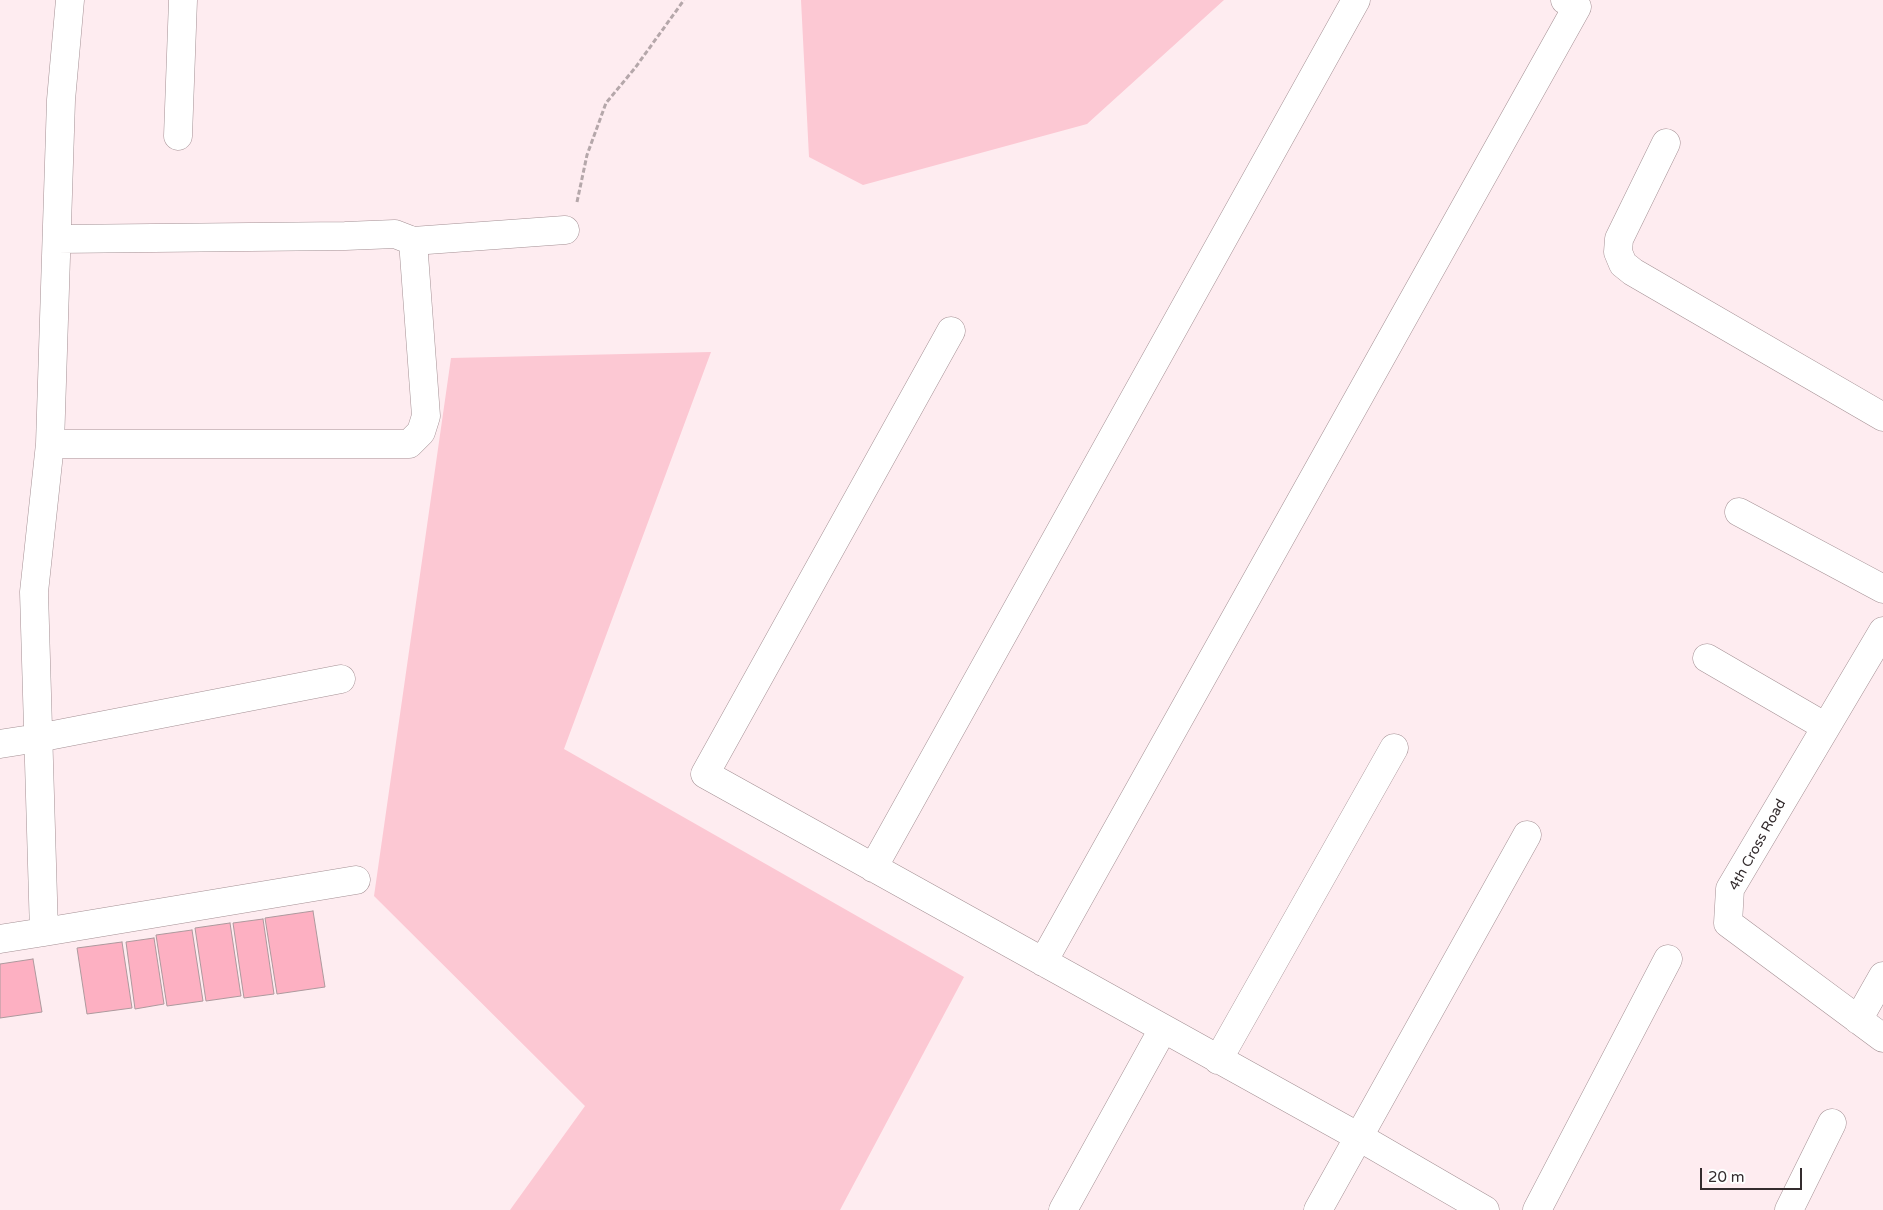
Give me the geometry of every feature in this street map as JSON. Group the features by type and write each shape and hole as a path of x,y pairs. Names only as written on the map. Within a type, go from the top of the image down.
{"street":[{"path":"44,932 34,592 50,444 61,100 70,0"},
{"path":"178,136 183,0"},
{"path":"873,868 1356,0"},
{"path":"1043,962 1577,7 1565,0"},
{"path":"1666,143 1619,239 1618,252 1623,264 1633,272 1883,417"},
{"path":"57,239 395,234 413,241 565,230"},
{"path":"50,444 409,444 421,432 426,416 413,241"},
{"path":"951,331 705,774 1163,1030 1359,1137 1485,1210"},
{"path":"1739,512 1883,589"},
{"name":"4th Cross Road","path":"1858,1020 1728,923 1730,889 1883,631"},
{"path":"1707,658 1826,727"},
{"path":"0,744 341,679"},
{"path":"1218,1060 1394,748"},
{"path":"1318,1210 1527,835"},
{"path":"0,939 356,880"},
{"path":"1537,1210 1668,959"},
{"path":"1883,976 1858,1020 1883,1038"},
{"path":"1063,1210 1163,1030"},
{"path":"1789,1210 1832,1123"}],"path":[{"path":"565,230 575,209 587,155 606,103 635,68 684,0"}],"shaded area":[{"path":"801,0 1224,0 1087,124 863,185 809,157"},
{"path":"711,352 564,749 964,977 840,1210 510,1210 585,1106 374,896 451,358"}],"building":[{"path":"313,911 325,987 277,994 265,918"},
{"path":"263,919 274,994 244,998 233,923"},
{"path":"230,923 241,996 206,1001 195,928"},
{"path":"192,930 203,1001 167,1006 156,935"},
{"path":"154,938 164,1004 135,1009 126,942"},
{"path":"122,942 132,1008 87,1014 77,948"},
{"path":"33,959 42,1012 0,1018 0,964"}]}
